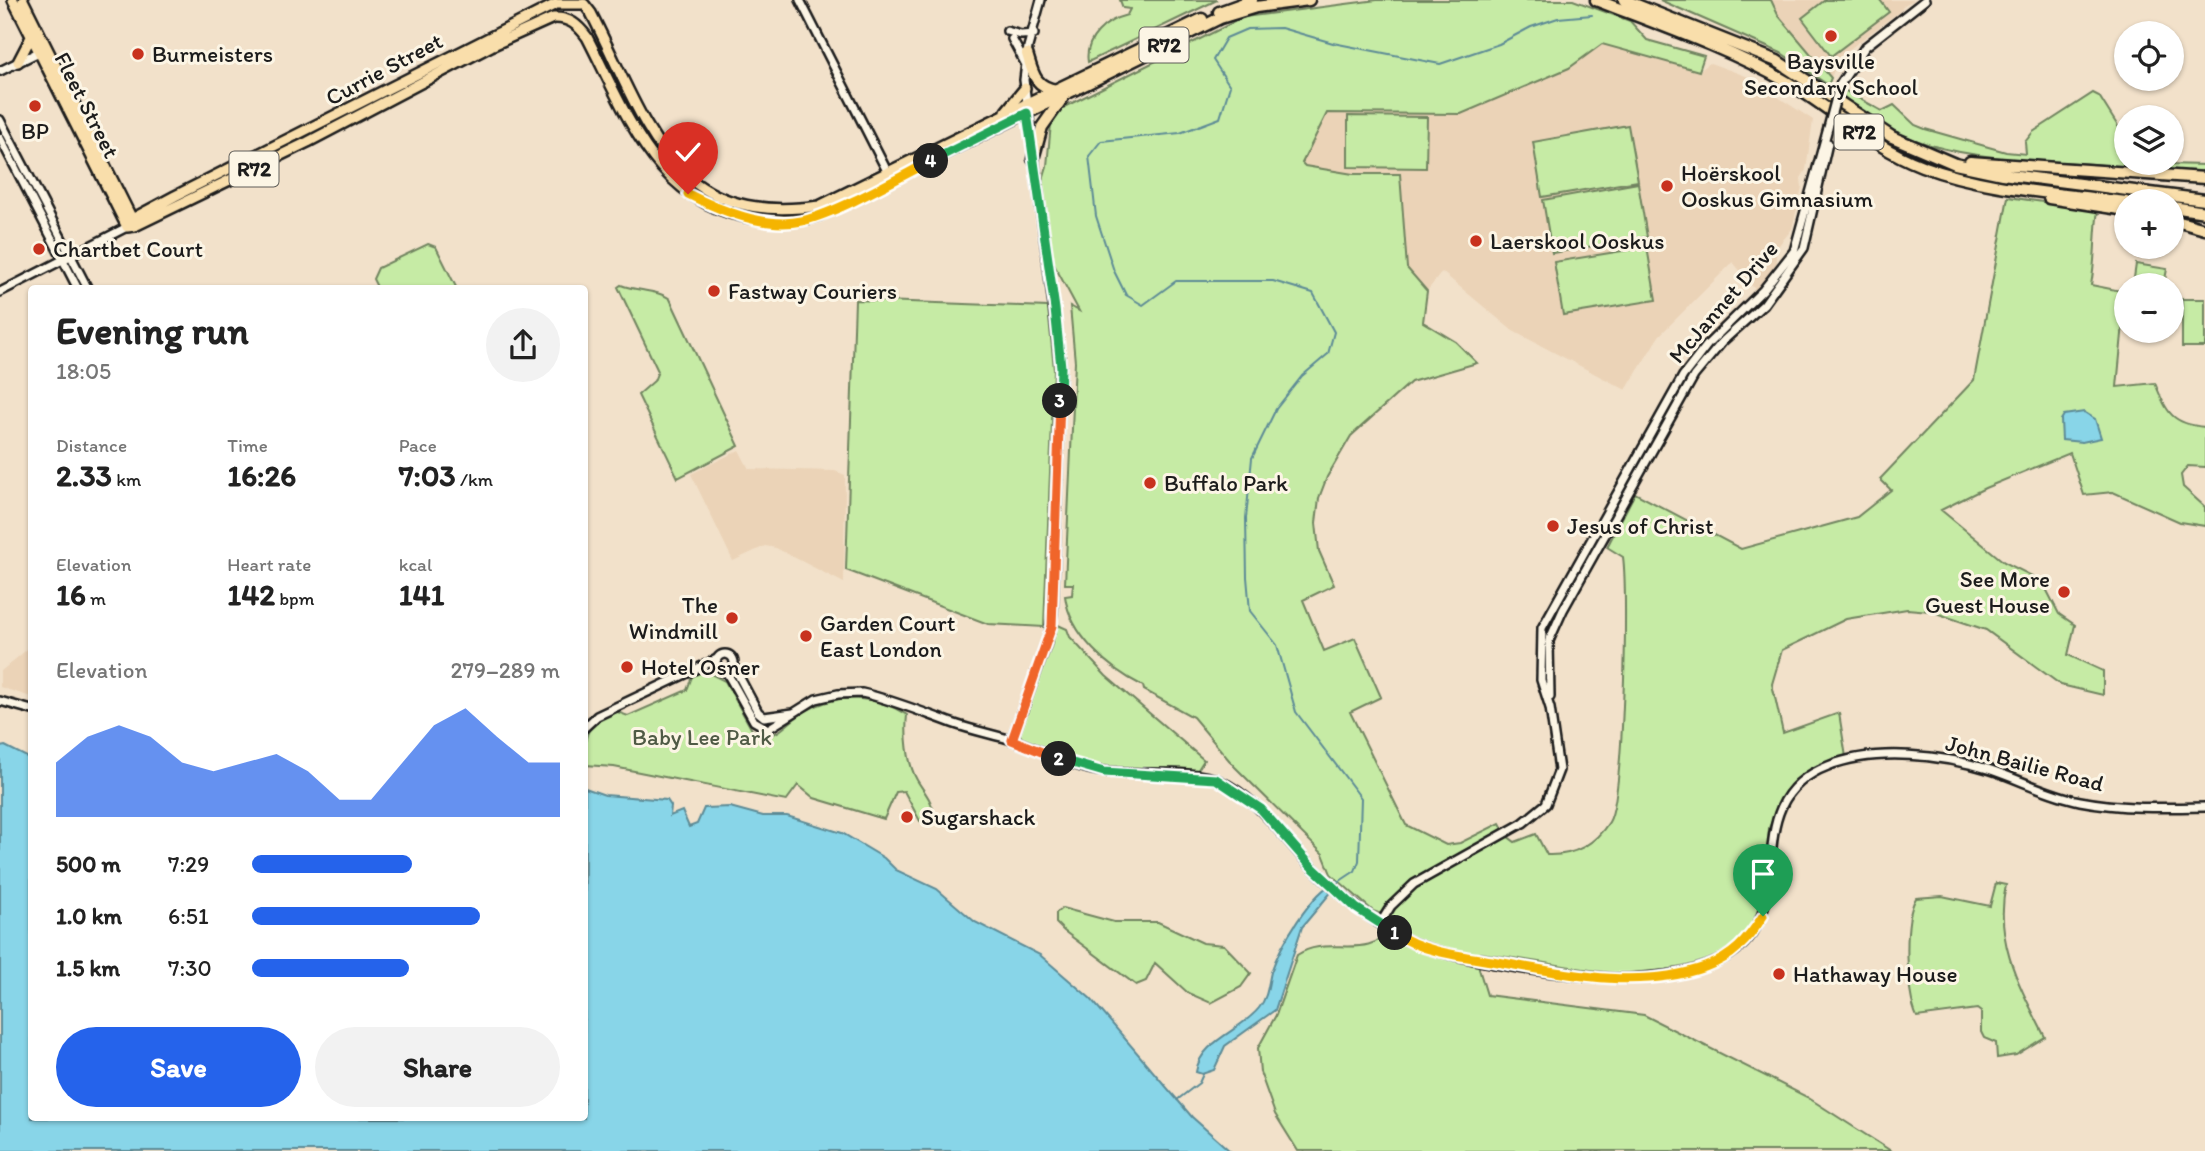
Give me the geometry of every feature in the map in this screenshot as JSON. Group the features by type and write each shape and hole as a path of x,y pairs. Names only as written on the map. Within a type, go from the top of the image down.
{"highway":[{"name":"R72","path":"1061,92 1185,27 1252,0"},
{"name":"R72","path":"1026,109 1240,10 1309,0"},
{"name":"R72","path":"1596,0 1721,51 1789,84 1894,154 1943,173 2008,187 2114,200"},
{"name":"R72","path":"1624,0 1777,61 1892,137 1942,159 1986,171 2205,200"},
{"path":"1026,59 1034,79 1046,89 1061,92 1048,115 1032,159"},
{"path":"1942,159 2205,178"},
{"path":"2008,187 2019,193 2114,208"},
{"path":"2184,209 2205,212"},
{"path":"2184,223 2205,229"}],"main road":[{"name":"Fleet Street","path":"13,0 27,19"},
{"name":"Fleet Street","path":"23,0 34,36 131,224"},
{"name":"Currie Street","path":"131,224 383,93 486,36 556,4 574,1 584,4 591,13 659,145 682,175 711,195 742,206 781,211 818,206 890,177"},
{"name":"Currie Street","path":"131,224 308,142 491,46 553,18 563,17 577,24 587,37 638,135 660,168 688,194 721,211 748,218 802,221 890,177"},
{"path":"18,62 34,36"},
{"path":"1003,115 1024,88"},
{"name":"R72","path":"890,177 1026,109"},
{"name":"R72","path":"890,177 1003,115 1026,109"}],"street":[{"path":"800,0 890,177"},
{"path":"1012,740 1044,652 1053,613 1061,367 1024,88 1026,59 1041,0"},
{"path":"1828,128 1839,86 1865,47 1925,0"},
{"path":"1007,31 1021,35 1034,34"},
{"path":"1012,39 1026,59"},
{"path":"0,71 42,50"},
{"path":"0,120 67,257 77,285"},
{"name":"McJannet Drive","path":"1381,922 1391,906 1414,884 1523,823 1546,804 1557,783 1559,770 1550,708 1541,680 1539,648 1542,628 1683,376 1709,344 1804,248 1824,166 1828,128"},
{"name":"McJannet Drive","path":"1790,263 1828,128"},
{"path":"0,138 85,285"},
{"path":"1814,179 1824,166"},
{"name":"Currie Street","path":"0,292 131,224"},
{"path":"588,724 597,716 696,668 717,659 722,654 729,654 734,660 734,667 723,672 696,668"},
{"path":"717,659 723,672"},
{"name":"John Bailie Road","path":"734,667 758,712 764,718 793,713"},
{"name":"John Bailie Road","path":"723,672 754,721 768,729 826,696 862,693 1012,740 1089,769 1216,779 1261,809 1326,880 1356,908 1414,943 1450,954 1583,976 1648,977 1704,968 1735,953 1749,939 1763,916 1771,887 1772,832 1791,792 1815,772 1855,759 1908,756 1950,761 1993,771 2076,800 2113,806 2205,807"},
{"path":"0,701 28,709"}],"shaded area":[{"name":"Baysville Secondary School","path":"1771,0 1914,0 1839,57 1831,78 1778,15"},
{"path":"1602,44 1699,71 1710,63 1746,76 1813,120 1806,170 1801,178 1802,187 1792,229 1775,250 1777,262 1757,292 1733,262 1659,336 1626,390 1513,331 1442,272 1427,291 1407,268 1400,174 1353,174 1305,166 1302,163 1327,113 1461,114 1569,68"},
{"path":"739,450 749,469 835,471 845,475 844,583 776,548 765,546 733,561 691,474"},
{"path":"28,649 28,696 0,687 0,672"}],"green space":[{"path":"1120,0 1217,0 1088,62 1089,46 1093,38 1111,21 1127,15 1130,9 1123,8"},
{"path":"1377,0 1573,0 1630,21 1647,40 1704,56 1699,71 1602,44 1569,68 1461,114 1327,113 1302,163 1305,166 1353,174 1400,174 1407,268 1427,291 1423,322 1456,342 1477,363 1411,382 1351,436 1327,477 1319,498 1316,523 1319,551 1334,585 1303,600 1324,651 1355,638 1381,697 1350,712 1406,825 1446,845 1460,843 1500,823 1507,836 1515,842 1536,834 1547,855 1557,855 1583,847 1597,837 1609,822 1614,805 1621,737 1625,610 1623,557 1607,547 1635,493 1741,549 1857,517 1891,490 1880,479 1974,380 2008,197 2098,210 2091,285 2114,290 2114,343 2121,343 2117,387 2155,383 2172,415 2185,423 2205,427 2205,467 2188,466 2181,475 2183,487 2205,507 2205,526 2180,522 2113,492 2084,495 2070,453 1985,488 1941,510 2004,562 2042,581 2059,614 2075,625 2068,655 2103,671 2103,695 2061,685 1986,630 1930,611 1907,609 1846,619 1782,650 1772,684 1783,733 1839,713 1846,757 1813,768 1783,796 1769,828 1763,910 1742,941 1706,963 1679,969 1616,974 1480,953 1479,969 1487,995 1644,1015 1807,1097 1891,1151 1298,1151 1275,1114 1260,1072 1258,1048 1276,1015 1297,955 1309,949 1372,943 1394,926 1390,917 1373,911 1331,874 1323,854 1234,766 1193,717 1144,690 1143,686 1117,670 1093,649 1068,610 1065,596 1072,595 1073,584 1065,584 1075,362 1070,306 1079,311 1051,259 1041,186 1047,166 1052,113 1244,17"},
{"path":"1660,0 1771,0 1778,15 1831,78 1828,85 1781,53"},
{"path":"1825,0 1880,0 1889,12 1831,56 1802,18"},
{"path":"1844,90 1882,111 1894,105 1915,125 1925,129 2006,152 2026,154 2025,142 2033,132 2093,93 2099,96 2114,120 2114,166 1993,157 1928,144 1897,133 1868,117 1842,95"},
{"path":"1348,116 1427,117 1426,168 1348,167"},
{"path":"1628,125 1638,181 1542,197 1533,142"},
{"path":"2184,164 2205,165 2205,171 2184,172"},
{"path":"1638,183 1647,237 1552,253 1543,200"},
{"path":"428,244 436,247 455,285 376,285 373,279 378,268"},
{"path":"1647,247 1656,300 1563,315 1554,262"},
{"path":"2136,264 2167,269 2166,273 2135,273"},
{"path":"621,285 670,299 739,446 678,478 638,395 654,381 658,371 618,287"},
{"path":"2184,299 2205,299 2205,347 2182,347"},
{"path":"855,300 1048,307 1054,370 1044,627 988,624 846,570"},
{"path":"1058,625 1067,629 1070,637 1106,676 1204,760 1197,771 1089,765 1022,738 1019,733"},
{"name":"Baby Lee Park","path":"705,671 725,681 752,730 768,736 817,706 843,699 856,698 882,703 907,715 911,765 930,801 934,815 924,823 920,821 904,791 896,792 884,819 814,798 798,785 786,801 614,767 588,765 588,732 592,726 615,711 628,716 687,690 693,674"},
{"path":"1996,883 2006,885 2003,926 2012,964 2045,1037 2016,1055 1997,1058 1996,1043 1984,1038 1981,1032 1981,1012 1977,1009 1917,1017 1908,975 1909,923 1916,898 1942,896 1990,906"},
{"path":"1062,908 1114,922 1158,922 1203,943 1224,945 1251,973 1241,987 1211,1003 1188,993 1155,963 1146,981 1136,985 1056,923 1056,913"}],"water":[{"path":"2084,412 2095,419 2101,438 2082,442 2062,440 2061,420 2064,415"},
{"path":"5,746 28,758 28,1121 588,1121 588,789 605,795 667,800 671,806 670,816 682,811 689,827 697,824 704,808 730,807 763,816 787,816 842,833 884,858 896,870 937,889 975,922 1040,955 1091,999 1192,1117 1230,1151 0,1151 0,747"},
{"path":"1337,881 1338,884 1302,927 1275,1010 1225,1046 1214,1070 1202,1074 1196,1072 1205,1052 1262,1004 1275,961 1289,935 1317,896"}],"waterway":[{"path":"1337,883 1355,871 1359,861 1361,798 1296,712 1277,645 1250,611 1246,518 1252,458 1276,409 1302,376 1328,354 1334,332 1313,293 1273,281 1176,281 1143,305 1126,295 1114,271 1096,216 1089,156 1101,141 1180,133 1220,118 1230,86 1213,60 1226,38 1247,29 1281,28 1333,43 1440,64 1499,44 1531,27 1558,18 1592,15"},
{"path":"1177,1100 1199,1083 1203,1074"}],"place":[{"name":"Baysville Secondary School","path":"1831,36"},
{"name":"Burmeisters","path":"138,54"},
{"name":"BP","path":"35,106"},
{"name":"Hoërskool Ooskus Gimnasium","path":"1667,186"},
{"name":"Laerskool Ooskus","path":"1476,241"},
{"name":"Chartbet Court","path":"39,249"},
{"name":"Fastway Couriers","path":"714,291"},
{"name":"Buffalo Park","path":"1150,483"},
{"name":"Jesus of Christ","path":"1553,526"},
{"name":"See More Guest House","path":"2064,592"},
{"name":"The Windmill","path":"732,618"},
{"name":"Garden Court East London","path":"806,636"},
{"name":"Hotel Osner","path":"627,667"},
{"name":"Sugarshack","path":"907,817"},
{"name":"Hathaway House","path":"1779,974"}],"route":[{"path":"688,194 721,211 748,218 802,221 1027,113 1061,367 1052,626 1012,740 1104,772 1204,776 1216,779 1261,809 1311,866 1356,908 1381,922 1398,936 1450,954 1583,976 1648,977 1704,968 1722,960 1735,953 1749,939 1763,916"}]}
